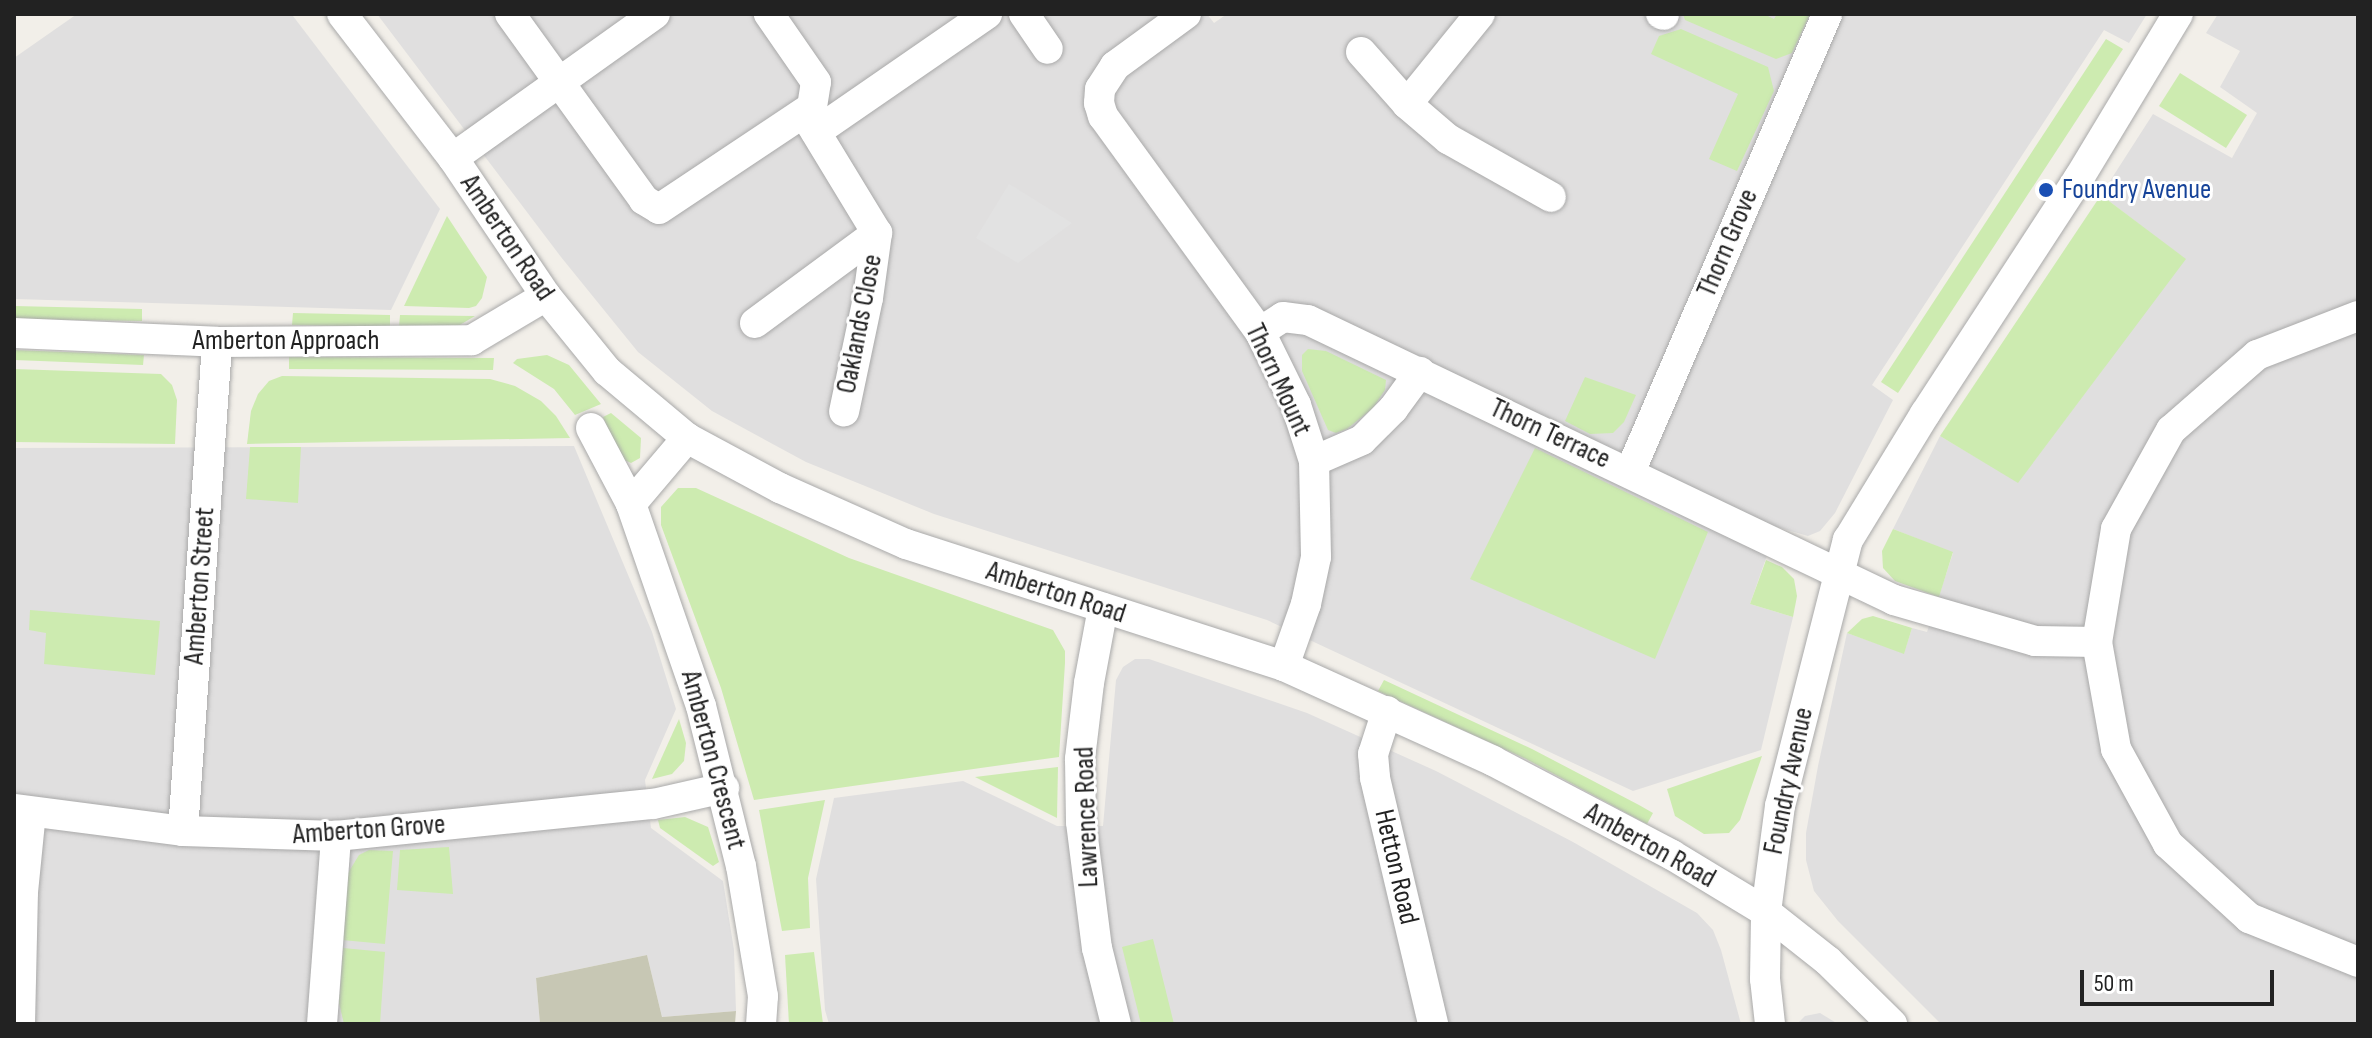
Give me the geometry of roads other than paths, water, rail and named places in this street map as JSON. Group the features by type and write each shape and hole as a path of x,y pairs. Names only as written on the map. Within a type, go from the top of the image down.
{"street":[{"name":"Amberton Road","path":"342,14 453,158 546,296 607,371 687,438 780,488 906,544 1284,666 1387,711 1589,811 1766,912 1828,961 1892,1024"},
{"path":"510,14 644,200 659,209 987,14"},
{"path":"453,158 655,14"},
{"path":"769,14 816,82 810,122"},
{"path":"1024,14 1048,49"},
{"name":"Thorn Mount","path":"1186,14 1115,66 1100,89 1103,116 1260,332 1296,405 1314,461 1316,557 1306,604 1284,666"},
{"path":"1407,104 1480,14"},
{"name":"Thorn Grove","path":"1630,472 1827,14"},
{"name":"Foundry Avenue","path":"1770,1024 1765,979 1766,912 1780,806 1848,540 1925,414 2079,178 2178,14"},
{"path":"1361,52 1407,104 1480,159 1551,197"},
{"name":"Oaklands Close","path":"810,122 877,233 868,298 844,412"},
{"path":"755,323 877,233"},
{"name":"Amberton Approach","path":"14,333 217,342 472,340 546,296"},
{"name":"Thorn Terrace","path":"1260,332 1283,317 1295,316 1420,372 1894,600 2035,641 2097,642"},
{"path":"2358,316 2257,355 2171,430 2116,529 2097,642 2116,749 2168,844 2249,918 2358,962"},
{"name":"Amberton Street","path":"183,831 217,342"},
{"path":"1314,461 1362,440 1393,409 1420,372"},
{"name":"Amberton Crescent","path":"591,428 631,504 679,636 724,788 763,996 761,1024"},
{"path":"631,504 687,438"},
{"name":"Lawrence Road","path":"1103,608 1089,683 1080,759 1081,822 1097,948 1116,1024"},
{"name":"Hetton Road","path":"1387,711 1373,754 1375,778 1433,1024"},
{"name":"Amberton Grove","path":"23,810 183,831 336,836 653,804 724,788"},
{"path":"20,1024 23,810"},
{"path":"322,1024 336,836"}],"place":[{"name":"Foundry Avenue","path":"2046,190"}]}
